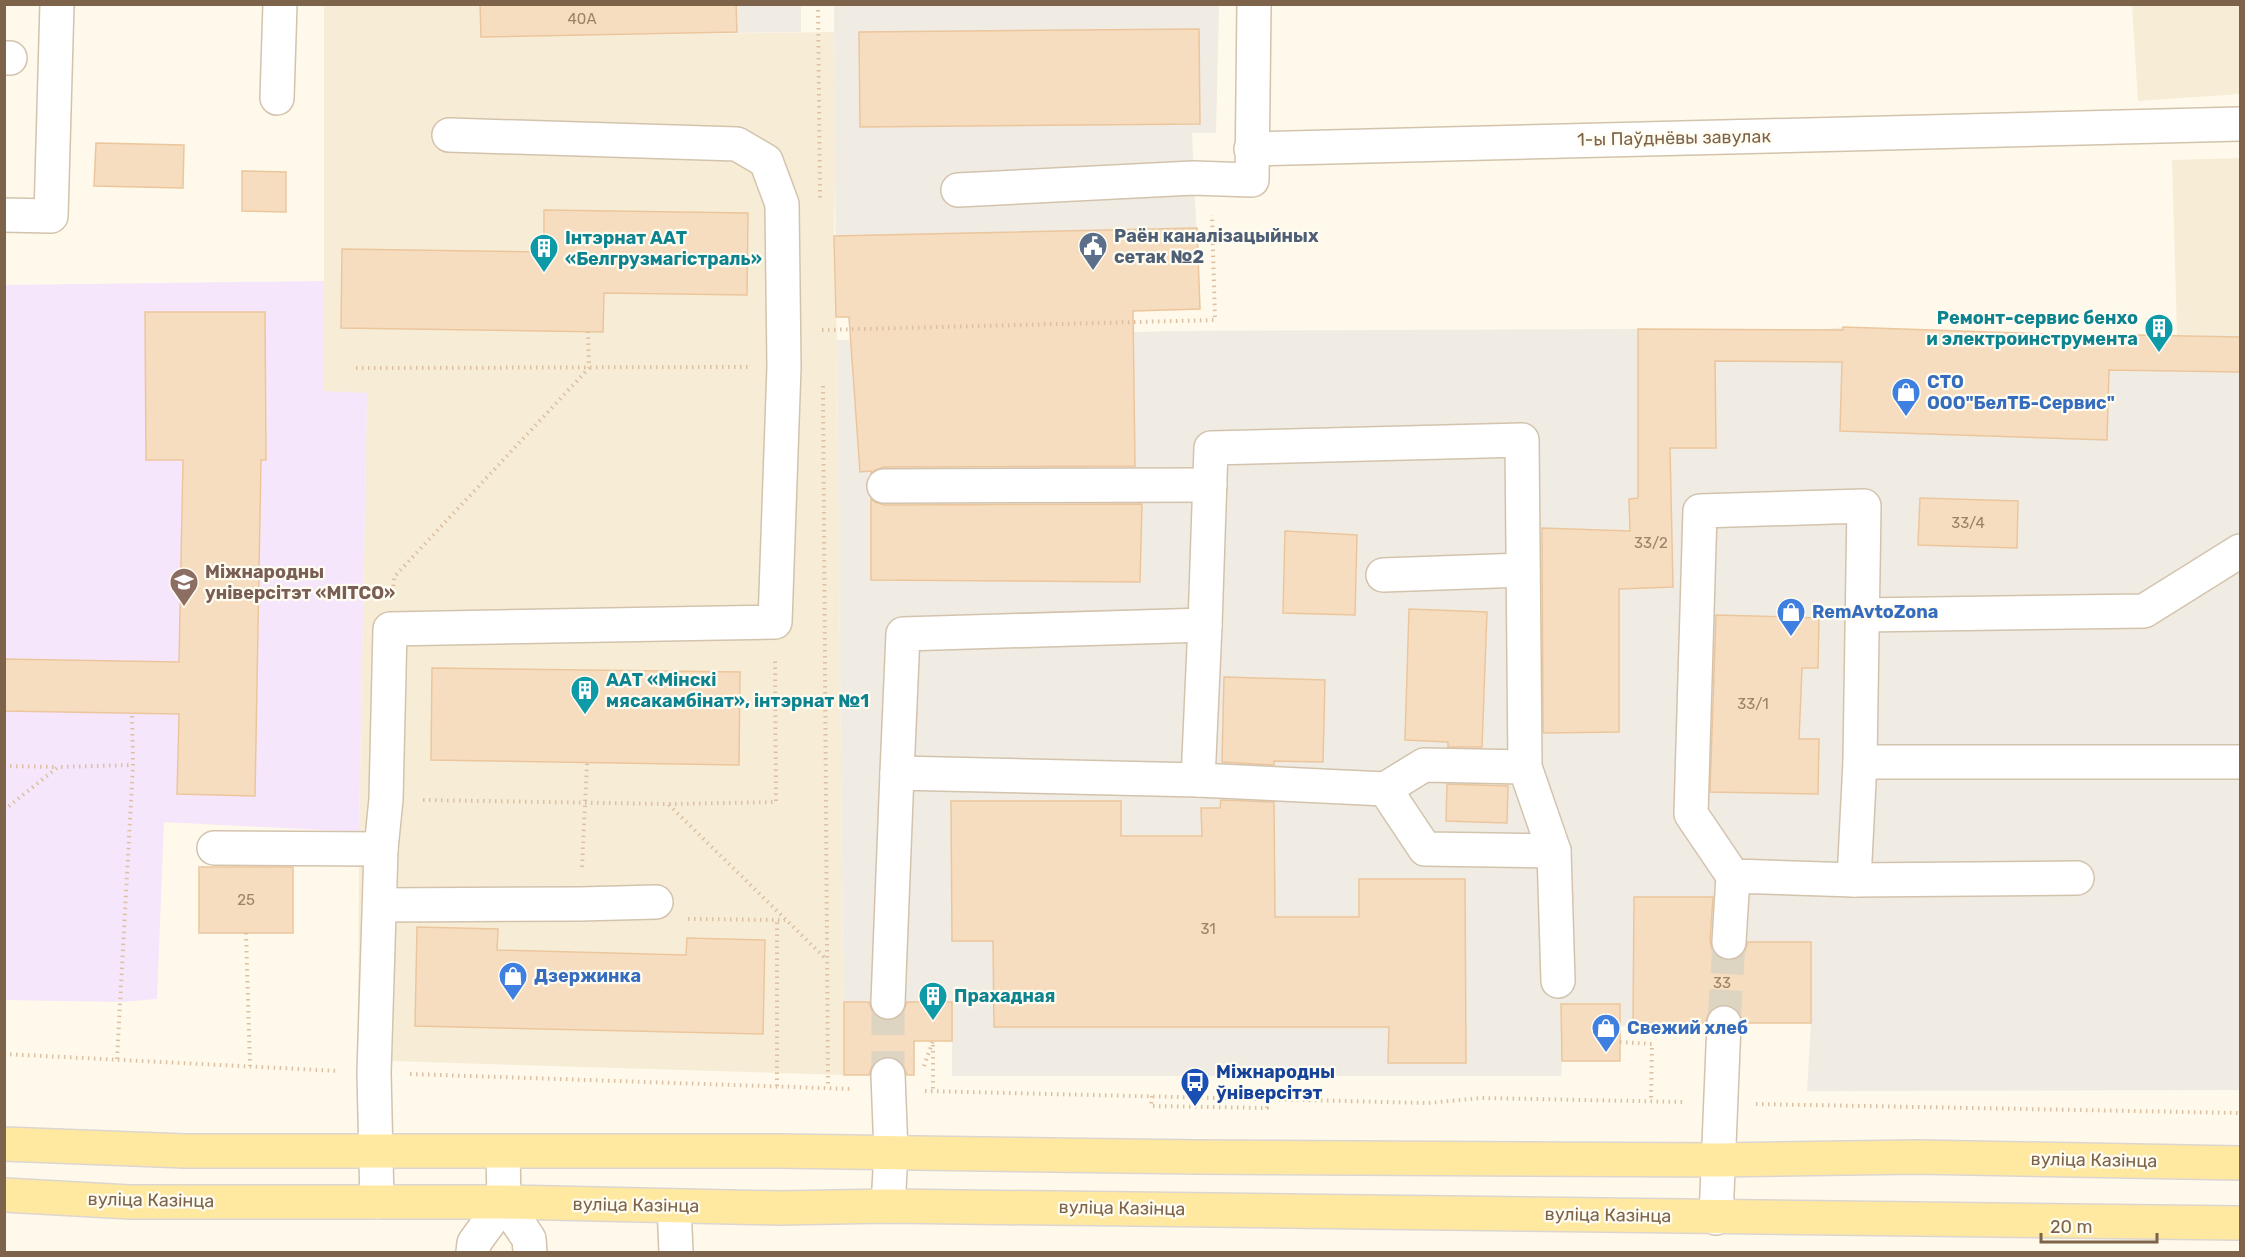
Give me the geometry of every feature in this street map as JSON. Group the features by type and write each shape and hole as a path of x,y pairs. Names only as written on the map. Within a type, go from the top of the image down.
{"main road":[{"name":"вуліца Казінца","path":"4,1144 185,1151 891,1153 1208,1158 1718,1160 1918,1157 2241,1163"},
{"name":"вуліца Казінца","path":"4,1195 129,1202 504,1202 780,1208 888,1206 2241,1223"}],"street":[{"path":"4,215 51,216 57,4"},
{"path":"277,98 279,4"},
{"path":"958,190 1211,179 1252,180 1254,4"},
{"name":"1-ы Паўднёвы завулак","path":"1251,149 2241,124"},
{"path":"377,1202 374,1073 381,849 386,799 390,629 775,622 784,367 782,204 766,160 737,144 449,135"},
{"path":"1198,780 1211,448 1522,440 1525,767 1554,851 1558,981"},
{"path":"884,486 1210,485"},
{"path":"1729,942 1733,876 1691,814 1700,511 1864,506 1860,762 1854,880"},
{"path":"1862,615 2144,611 2241,551"},
{"path":"1383,575 1523,570"},
{"path":"888,1002 903,634 1205,625"},
{"path":"1860,762 2241,762"},
{"path":"897,773 1198,780 1385,789 1424,765 1525,767"},
{"path":"1385,789 1425,849 1554,851"},
{"path":"214,848 381,849"},
{"path":"1733,876 1854,880 2078,878"},
{"path":"380,905 656,902"},
{"path":"1716,1218 1724,1023"},
{"path":"888,1206 891,1153 889,1082"},
{"path":"503,1152 504,1202 529,1239 530,1252"},
{"path":"473,1252 474,1243 504,1202"},
{"path":"674,1206 676,1252"}],"path":[{"path":"818,4 820,202"},
{"path":"822,330 1215,320 1211,179"},
{"path":"822,318 822,342"},
{"path":"390,629 394,577 589,368 588,332"},
{"path":"356,368 784,367"},
{"path":"823,377 828,1088"},
{"path":"386,799 668,804 776,802 775,622"},
{"path":"117,1059 133,765 132,714"},
{"path":"580,904 586,763"},
{"path":"4,766 133,765"},
{"path":"4,810 58,767"},
{"path":"668,804 826,960"},
{"path":"777,920 777,1086"},
{"path":"246,933 250,1066"},
{"path":"933,1041 933,1091"},
{"path":"1620,1042 1652,1044 1651,1101"},
{"path":"4,1054 374,1073 828,1088 889,1082 933,1091 1428,1103 1482,1098 2241,1113"},
{"path":"1152,1096 1151,1106 1196,1107 1267,1108 1267,1098"}],"shaded area":[{"path":"324,5 480,5 481,37 834,32 836,133 834,236 844,1075 358,1060 359,832 367,394 324,392"},
{"path":"480,5 801,5 801,32 481,37"},
{"path":"834,5 1219,5 1216,133 1192,133 1200,309 836,317"},
{"path":"2132,5 2240,5 2240,94 2138,101"},
{"path":"2240,158 2240,335 2177,335 2172,160"},
{"name":"Міжнародны універсітэт «МІТСО»","path":"324,281 324,391 367,393 359,832 164,822 157,999 120,1002 5,1000 5,285"},
{"path":"1843,327 2110,336 2240,335 2240,1090 1807,1091 1811,1023 1633,1023 1620,1027 1620,1061 1562,1061 1561,1076 952,1076 952,1041 915,1041 914,1075 844,1075 837,340 1179,331 1821,330"}],"building":[{"path":"480,4 736,4 737,32 481,37"},
{"path":"1199,29 1200,124 860,127 859,32"},
{"path":"96,143 184,145 183,188 94,186"},
{"path":"242,171 286,172 286,212 242,211"},
{"name":"Інтэрнат ААТ «Белгрузмагістраль»","path":"544,210 748,213 747,295 604,293 603,332 341,328 342,249 544,252"},
{"path":"1197,228 1200,309 1133,311 1135,466 884,467 871,473 871,471 860,472 849,317 836,317 834,236"},
{"path":"145,312 265,312 266,460 261,460 255,796 177,794 179,714 4,711 4,659 179,662 183,460 146,460"},
{"path":"1843,327 2134,337 2134,335 2241,337 2241,372 2109,370 2107,440 1840,431 1842,362 1715,361 1716,448 1670,448 1673,587 1619,589 1619,732 1543,733 1542,528 1630,531 1629,499 1638,498 1638,329 1843,330"},
{"path":"1920,498 2018,501 2017,548 1918,545"},
{"path":"871,499 884,505 1142,504 1140,582 871,580"},
{"path":"1285,531 1357,535 1355,615 1283,613"},
{"path":"1409,609 1487,612 1482,747 1448,747 1448,742 1405,740"},
{"path":"1716,615 1819,618 1818,668 1802,668 1799,739 1819,739 1818,794 1710,792"},
{"name":"ААТ «Мінскі мясакамбінат», інтэрнат №1","path":"432,668 740,672 739,765 431,760"},
{"path":"1224,677 1325,680 1323,762 1274,761 1274,765 1222,762"},
{"path":"1447,784 1508,786 1507,823 1446,821"},
{"path":"1221,800 1274,802 1275,917 1359,917 1359,879 1465,879 1466,1063 1388,1063 1389,1027 994,1027 993,941 952,941 951,801 1121,801 1121,836 1202,836 1201,808 1220,808"},
{"path":"199,867 293,867 293,933 199,933"},
{"path":"1634,897 1713,897 1710,941 1712,950 1718,957 1727,961 1737,959 1744,953 1748,942 1811,942 1811,1023 1743,1023 1740,1014 1734,1008 1724,1004 1715,1007 1709,1013 1705,1023 1633,1023"},
{"path":"417,927 498,929 497,950 686,955 687,938 765,940 763,1034 415,1026"},
{"path":"844,1002 869,1002 872,1011 878,1017 888,1021 897,1018 903,1012 907,1002 952,1002 952,1041 914,1041 914,1075 907,1075 903,1065 896,1058 888,1056 878,1060 872,1066 869,1075 844,1075"},
{"path":"1561,1004 1620,1004 1620,1061 1562,1061"}],"tunnel":[{"path":"1724,1023 1729,942"},
{"path":"888,1002 888,1075"}],"place":[{"name":"Раён каналізацыйных сетак №2","path":"1093,272"},
{"name":"Інтэрнат ААТ «Белгрузмагістраль»","path":"544,274"},
{"name":"Ремонт-сервис бенхо и электроинструмента","path":"2159,354"},
{"name":"СТО ООО\"БелТБ-Сервис\"","path":"1906,418"},
{"name":"Міжнародны універсітэт «МІТСО»","path":"184,608"},
{"name":"RemAvtoZona","path":"1791,638"},
{"name":"ААТ «Мінскі мясакамбінат», інтэрнат №1","path":"585,716"},
{"name":"Дзержинка","path":"513,1002"},
{"name":"Прахадная","path":"933,1022"},
{"name":"Свежий хлеб","path":"1606,1054"},
{"name":"Міжнародны ўніверсітэт","path":"1195,1108"}]}
